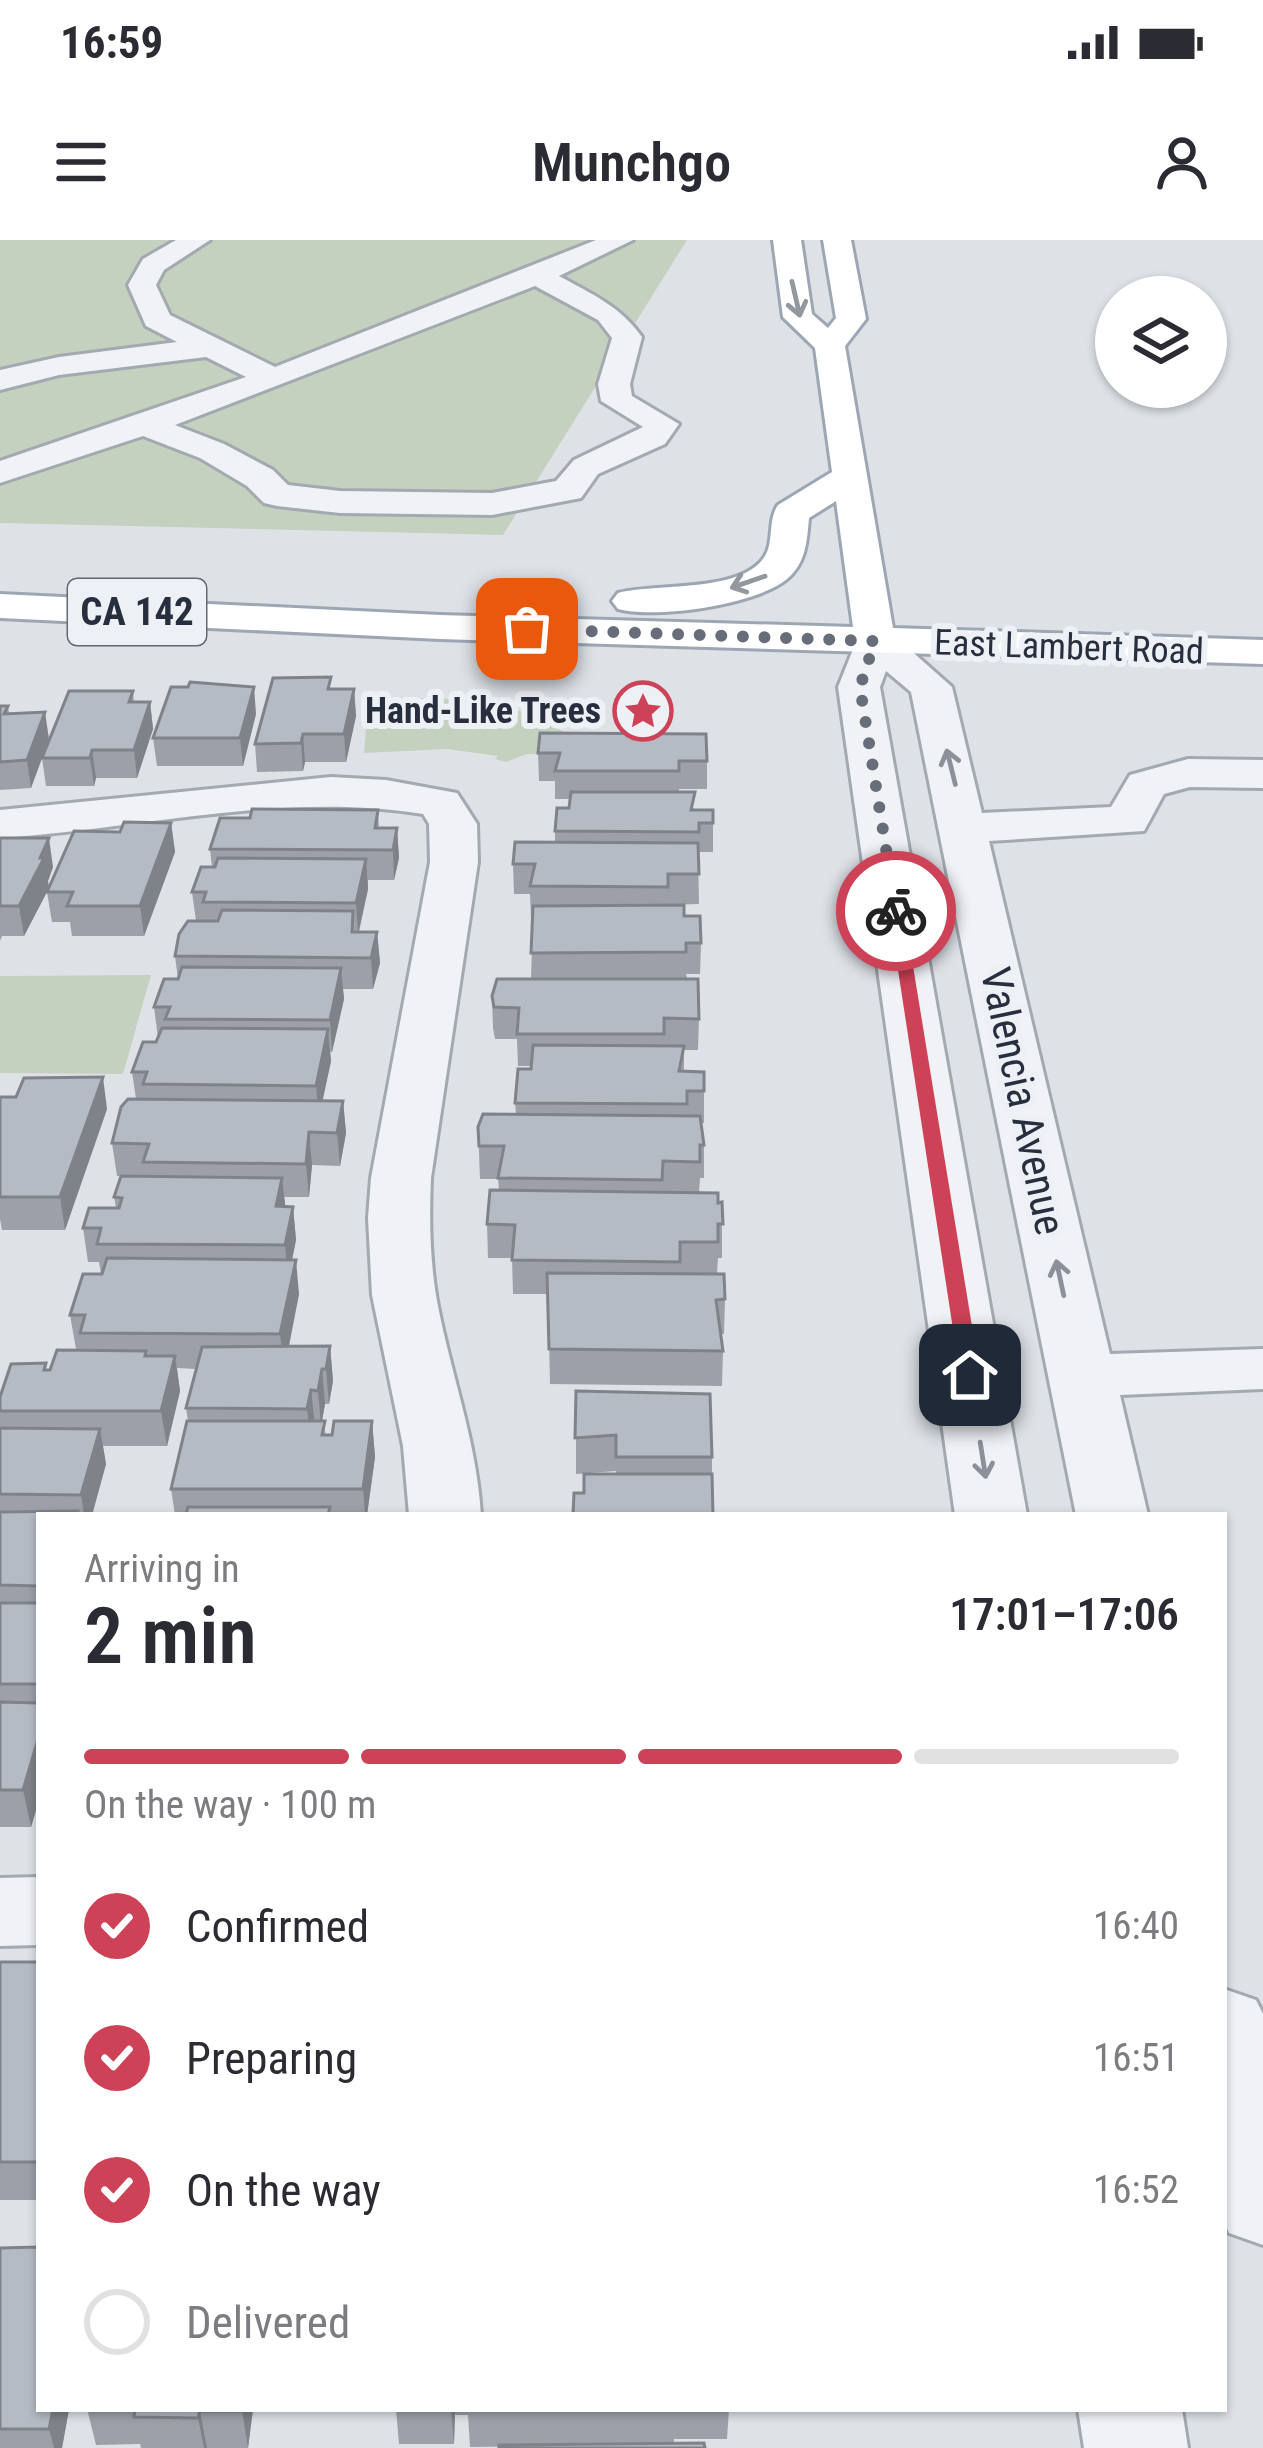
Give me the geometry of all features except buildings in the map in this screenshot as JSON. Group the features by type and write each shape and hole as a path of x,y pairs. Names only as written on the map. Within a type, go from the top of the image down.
{"main road":[{"path":"787,240 798,317 830,345 875,641"},
{"path":"830,345 851,319 837,240"},
{"name":"CA 142","path":"274,619 670,599 747,585 775,572 787,555 790,513 848,477"},
{"name":"CA 142","path":"0,606 875,641"},
{"name":"East Lambert Road","path":"875,641 1263,652"}],"street":[{"path":"196,240 141,258 142,285 157,320 272,378"},
{"path":"0,472 272,378 619,240"},
{"path":"145,425 212,451 260,478 277,495 340,502 492,504 568,490 586,467 653,436 662,424 617,401 614,384 627,337 608,314 536,275"},
{"path":"0,380 59,367 205,348"},
{"path":"875,641 860,687 992,1512"},
{"name":"Valencia Avenue","path":"875,641 931,687 1111,1512"},
{"path":"965,827 1127,821 1146,785 1188,773 1263,774"},
{"path":"0,824 268,795 403,794 440,803 453,824 454,862 401,1178 398,1230 411,1336 442,1463 445,1512"},
{"path":"1081,1376 1263,1369"},
{"path":"0,1912 36,1911"},
{"path":"1227,2040 1263,2203"},
{"path":"1130,2412 1136,2448"}],"green space":[{"path":"0,240 687,240 503,535 0,523"},
{"path":"369,697 456,700 515,709 566,734 586,754 527,754 506,762 495,759 498,756 447,749 364,753"},
{"path":"151,975 123,1074 0,1073 0,976"}],"way so far":[{"path":"527,629 875,641 860,687 896,911"}],"place":[{"name":"Hand-Like Trees","path":"643,711"}],"route":[{"path":"896,911 970,1375"}]}
